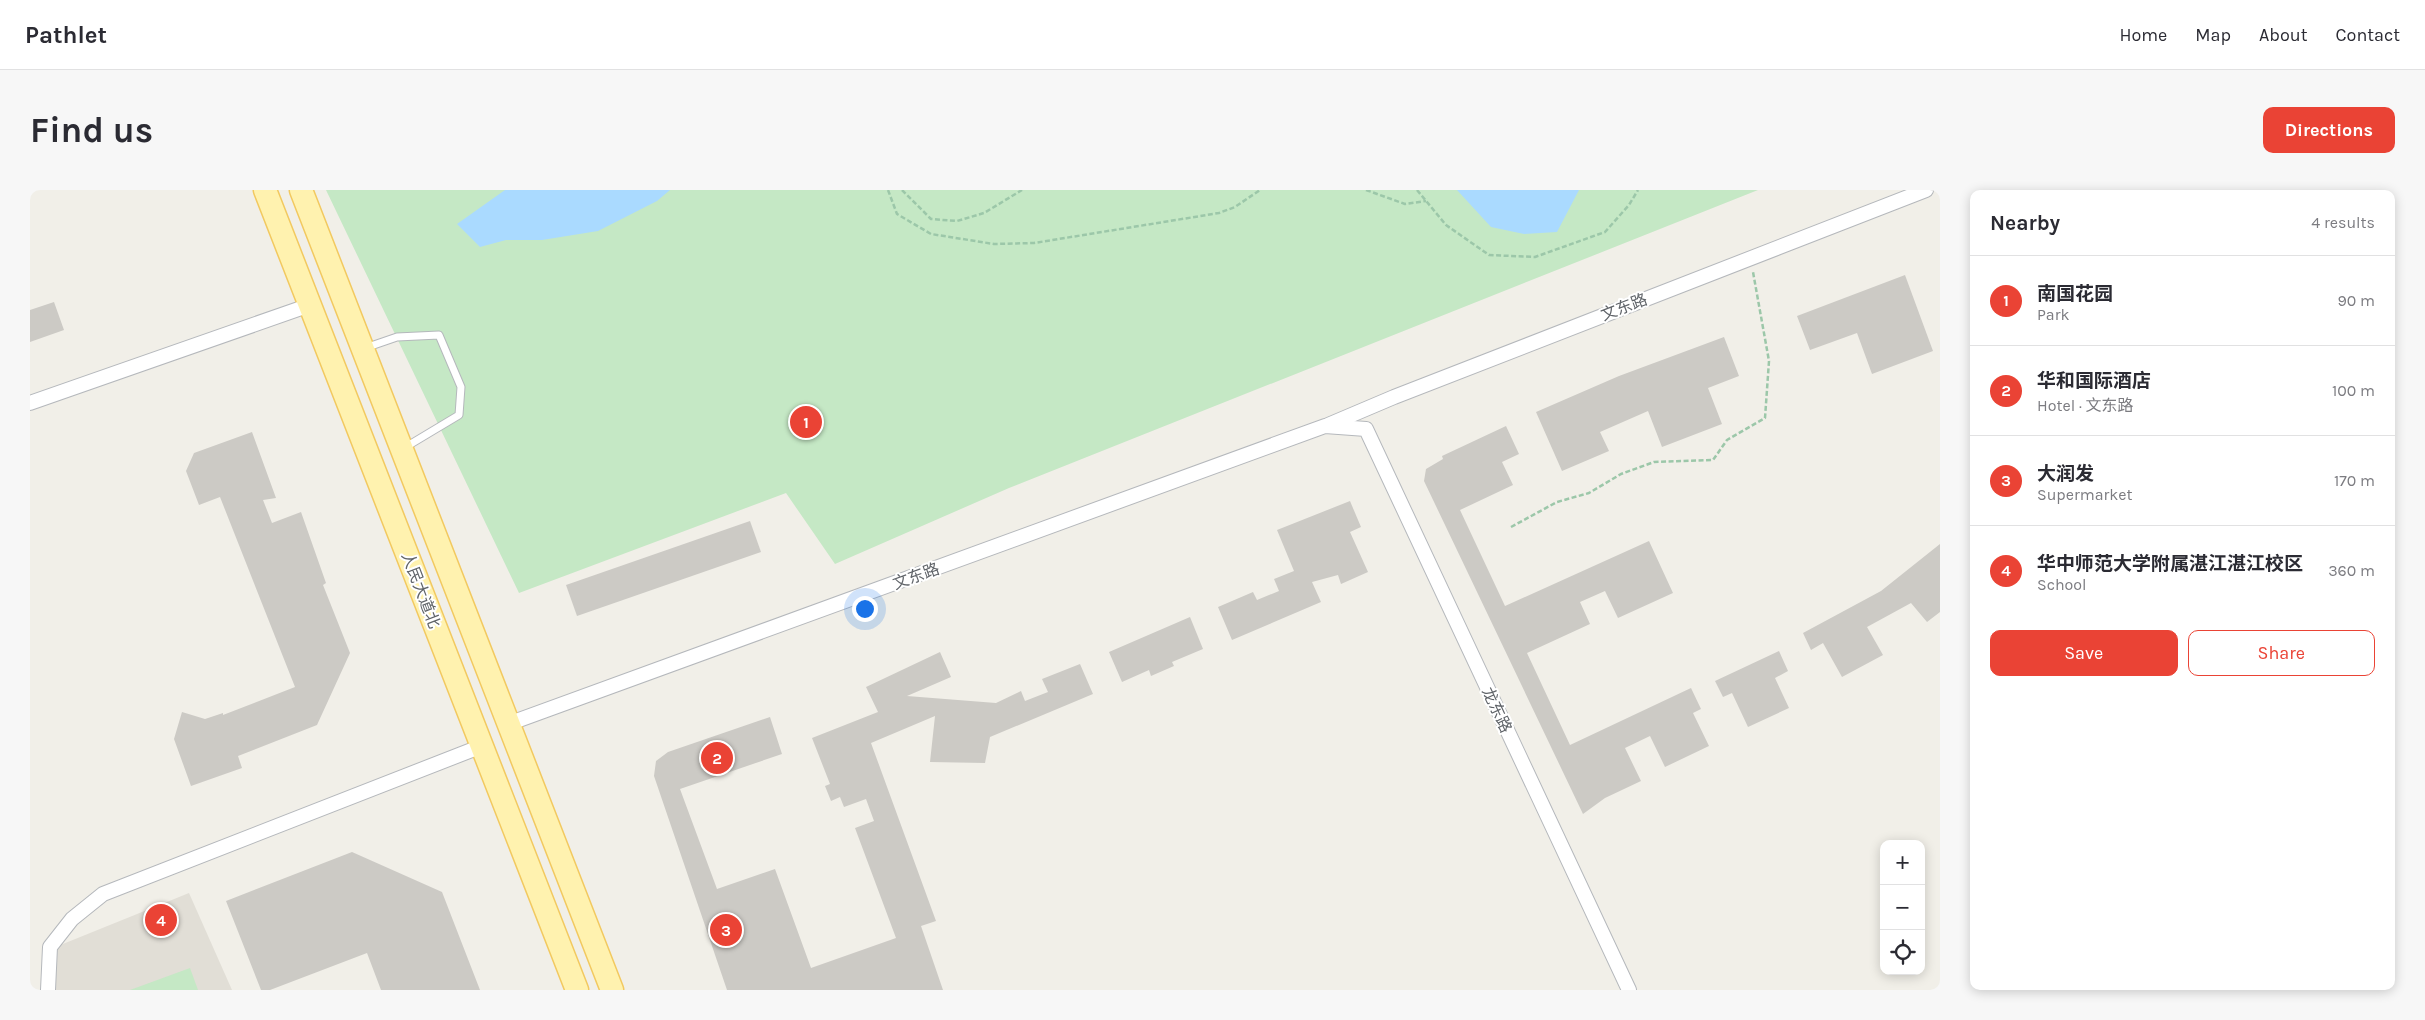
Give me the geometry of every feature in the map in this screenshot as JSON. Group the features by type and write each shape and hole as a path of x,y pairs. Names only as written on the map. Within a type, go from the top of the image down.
{"main road":[{"name":"人民大道北","path":"265,190 577,990"},
{"name":"人民大道北","path":"300,190 612,990"}],"street":[{"name":"文东路","path":"508,724 1323,427 1403,393 1926,190"},
{"path":"30,403 310,306"},
{"name":"文东路","path":"1323,427 1366,430"},
{"name":"龙东路","path":"1366,430 1629,990"},
{"path":"48,990 50,947 72,919 103,894 482,746"}],"lane":[{"path":"362,349 398,337 439,335 461,387 459,415 401,449"}],"path":[{"path":"888,190 897,214 931,234 994,244 1034,243 1219,213 1235,207 1260,190"},
{"path":"902,190 931,219 957,221 984,213 1022,190"},
{"path":"1366,190 1405,204 1426,201"},
{"path":"1417,190 1446,225 1489,255 1535,257 1605,232 1629,205 1638,190"},
{"path":"1510,528 1558,502 1589,493 1621,474 1654,462 1713,460 1727,440 1764,418 1769,361 1750,258"}],"shaded area":[{"path":"189,893 232,990 53,990 53,948"}],"green space":[{"path":"326,190 1758,190 1009,488 835,564 786,493 519,593"},
{"path":"190,968 198,990 130,990"}],"water":[{"path":"505,190 670,190 657,201 598,231 542,240 506,240 480,247 457,224"},
{"path":"1457,190 1579,190 1557,232 1524,234 1491,227"}],"building":[{"path":"1905,275 1933,351 1872,374 1857,333 1810,350 1797,316"},
{"path":"54,302 64,330 30,342 30,310"},
{"path":"1724,337 1739,376 1708,388 1722,424 1662,447 1648,411 1600,432 1609,451 1562,471 1536,412 1619,376"},
{"path":"1506,426 1519,454 1502,462 1513,485 1460,510 1505,606 1649,541 1673,593 1618,618 1605,591 1580,602 1590,624 1527,653 1570,745 1691,688 1701,709 1693,713 1709,746 1665,767 1650,736 1625,748 1641,781 1605,798 1583,814 1424,481 1426,469 1443,459 1442,456"},
{"path":"252,432 276,498 263,500 272,523 301,512 326,583 323,585 350,653 317,725 238,756 242,768 191,786 174,739 182,712 205,719 223,713 223,715 295,687 220,497 199,505 186,471 194,453"},
{"path":"1350,501 1361,527 1350,532 1368,572 1341,584 1338,575 1312,582 1321,602 1232,640 1218,607 1253,592 1257,600 1279,591 1274,579 1294,571 1277,530"},
{"path":"750,521 761,552 577,616 566,585"},
{"path":"1940,544 1940,612 1927,622 1911,603 1867,627 1883,655 1842,677 1823,643 1811,650 1803,633 1881,591"},
{"path":"1190,617 1203,649 1172,662 1174,666 1151,676 1149,670 1122,682 1109,652"},
{"path":"1779,651 1788,671 1775,678 1789,708 1748,727 1732,693 1723,697 1715,681"},
{"path":"940,652 951,677 907,696 996,703 1021,691 1025,701 1048,692 1042,679 1080,664 1093,694 990,737 985,763 930,762 935,716 871,743 936,921 921,926 943,990 727,990 654,776 656,761 668,752 770,717 782,754 680,789 717,889 775,869 811,968 896,938 855,828 874,821 866,799 844,807 840,797 831,801 825,786 830,784 812,738 878,712 866,687"},
{"path":"352,852 442,892 480,990 381,990 367,953 270,990 261,990 226,901"}],"place":[{"name":"南国花园","path":"806,422"},
{"name":"华和国际酒店","path":"717,758"},
{"name":"华中师范大学附属湛江湛江校区","path":"161,920"},
{"name":"大润发","path":"726,930"}]}
